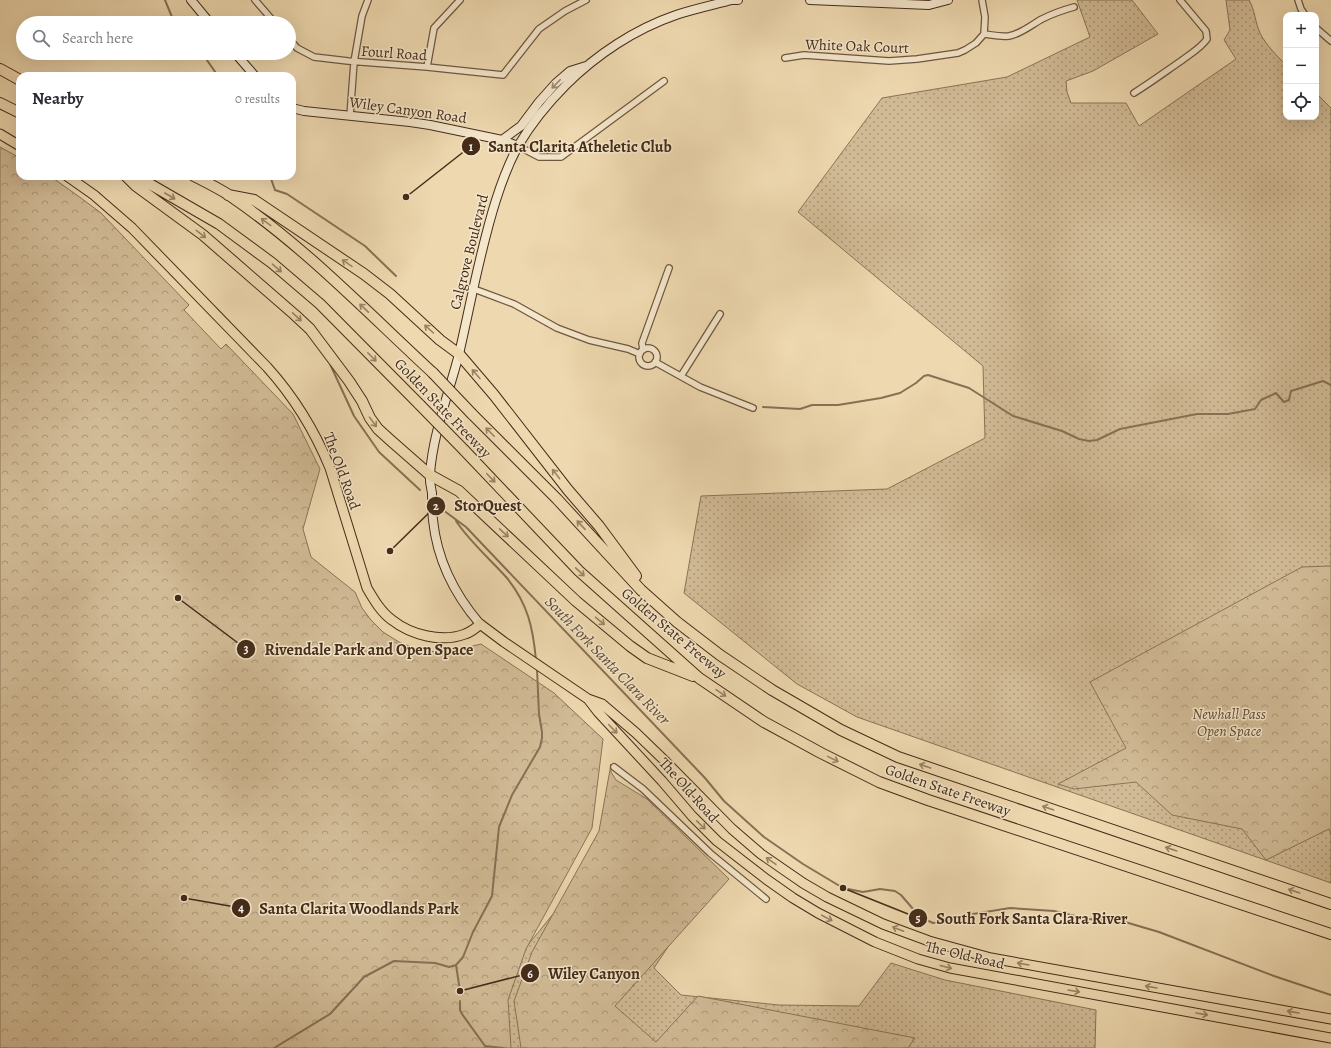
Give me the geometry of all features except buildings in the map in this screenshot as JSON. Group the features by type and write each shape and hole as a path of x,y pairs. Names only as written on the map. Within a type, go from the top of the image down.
{"highway":[{"path":"0,69 16,78"},
{"path":"0,103 16,111"},
{"path":"130,180 203,235 310,329 349,381 378,429 430,475 459,491 576,601 630,646 647,658 699,678"},
{"name":"Golden State Freeway","path":"143,180 219,224 272,263 320,304 464,450 579,571 699,678 764,722 879,782 971,815 1331,934"},
{"name":"Golden State Freeway","path":"202,180 228,194 280,232 329,275 433,373 557,499 641,590 677,622 720,655 772,690 841,730 898,757 1331,904"},
{"path":"228,194 254,200 364,274 390,294 440,340 458,354 494,395 568,490 599,526 656,604"}],"main road":[{"path":"0,134 16,144"},
{"name":"The Old Road","path":"73,180 94,195 132,228 267,367 293,398 311,426 323,451 330,468 362,575 374,600 383,611 391,619 402,626 413,632 428,636 460,636 472,631 480,624"},
{"path":"480,624 522,655 588,699"},
{"name":"The Old Road","path":"588,699 602,704 636,733 732,829 761,854 827,898 883,924 930,942 991,958 1331,1019"},
{"name":"The Old Road","path":"588,699 692,816 717,841 740,860 793,898 838,924 875,942 918,959 950,968 1331,1038"}],"street":[{"path":"191,0 204,16"},
{"path":"256,0 269,16"},
{"path":"350,116 354,62 362,16 368,0"},
{"path":"427,67 434,28 460,0"},
{"name":"Fourl Road","path":"296,47 314,57 503,75 539,29 586,0"},
{"name":"Calgrove Boulevard","path":"480,624 455,589 441,557 433,522 430,475 436,436 458,354 487,230 503,178 518,146 533,124 565,86 588,65 618,43 646,28 676,15 732,0 738,0"},
{"path":"810,0 929,4 948,0"},
{"path":"982,0 985,17 984,34 1001,36 1010,36 1019,33 1054,13 1074,7"},
{"path":"1134,93 1200,47 1207,39 1206,31 1180,0"},
{"path":"1298,0 1303,12"},
{"path":"1319,31 1331,41"},
{"name":"White Oak Court","path":"785,58 804,55 889,61 917,59 958,54 976,43 984,34"},
{"path":"241,60 252,72"},
{"path":"502,140 522,126 552,88 570,71 588,65"},
{"path":"518,146 539,156 561,157 664,81"},
{"name":"Wiley Canyon Road","path":"296,109 410,122 502,140 518,146"},
{"path":"655,362 650,365 643,364 639,359 642,343 669,268"},
{"path":"474,289 514,304 557,328 589,340 641,352 649,348 655,352 655,362"},
{"path":"681,376 720,314"},
{"path":"655,362 705,389 754,408"},
{"path":"614,767 643,789 710,853 766,899"}],"green space":[{"path":"1077,0 1132,0 1158,34 1093,71 1066,81 1067,92 1071,103 1126,103 1139,126 1236,59 1224,40 1230,30 1226,0 1249,0 1262,37 1283,62 1283,120 1319,120 1319,96 1331,108 1331,883 857,717 797,684 684,593 701,496 887,489 985,438 983,366 798,212 882,98 1007,77 1090,37"},
{"path":"0,147 16,156 16,180 56,180 101,213 189,305 184,310 221,349 226,344 293,414 320,469 303,529 311,557 355,592 362,608 383,632 399,642 419,650 438,652 452,651 481,644 554,693 603,739 592,828 526,949 508,1000 511,1048 0,1048"},
{"name":"Newhall Pass Open Space","path":"1331,566 1331,834 1329,829 1266,860 1242,829 1172,815 1136,782 1074,789 1058,784 1126,748 1090,682 1302,567"},
{"path":"611,764 611,772 616,780 647,799 729,879 615,1006 656,1042 698,996 915,1038 908,1048 521,1048 514,1001 532,952 599,831"},
{"path":"607,848 713,879 654,968 681,995 779,1005 859,1006 891,963 945,980 1096,1010 1095,1048 362,1048 505,973"}],"waterway":[{"name":"South Fork Santa Clara River","path":"165,0 172,16"},
{"name":"South Fork Santa Clara River","path":"207,60 215,72"},
{"path":"271,180 275,190 287,194 365,246 396,276"},
{"name":"South Fork Santa Clara River","path":"330,364 354,416 379,452 420,490"},
{"path":"763,407 800,409 812,405 838,405 881,398 900,393 924,376 928,375 969,388 1013,416 1062,431 1079,439 1089,441 1097,440 1120,429 1197,414 1228,414 1255,409 1261,400 1276,393 1284,402 1289,400 1291,391 1323,381 1331,385"},
{"name":"South Fork Santa Clara River","path":"443,510 466,527 705,778 724,801 764,837 803,864 843,888 863,892 880,889 895,891 901,895 920,917 933,923 946,922 973,914 1010,908 1054,911 1088,919 1125,922 1159,932 1274,976 1331,995"},
{"path":"456,521 474,543 507,578 520,597 525,607 531,627 536,660"},
{"path":"274,1048 330,1014 364,977 394,961 435,963 449,967 456,965 463,957 473,932 492,896 499,827 512,795 540,747 542,732 539,714 537,669"},
{"path":"456,965 460,991"},
{"path":"460,1001 460,1010 462,1014 485,1046 503,1048"}],"place":[{"name":"Santa Clarita Atheletic Club","path":"406,197"},
{"name":"StorQuest","path":"390,551"},
{"name":"Rivendale Park and Open Space","path":"178,598"},
{"name":"South Fork Santa Clara River","path":"843,888"},
{"name":"Santa Clarita Woodlands Park","path":"184,898"},
{"name":"Wiley Canyon","path":"460,991"}]}
